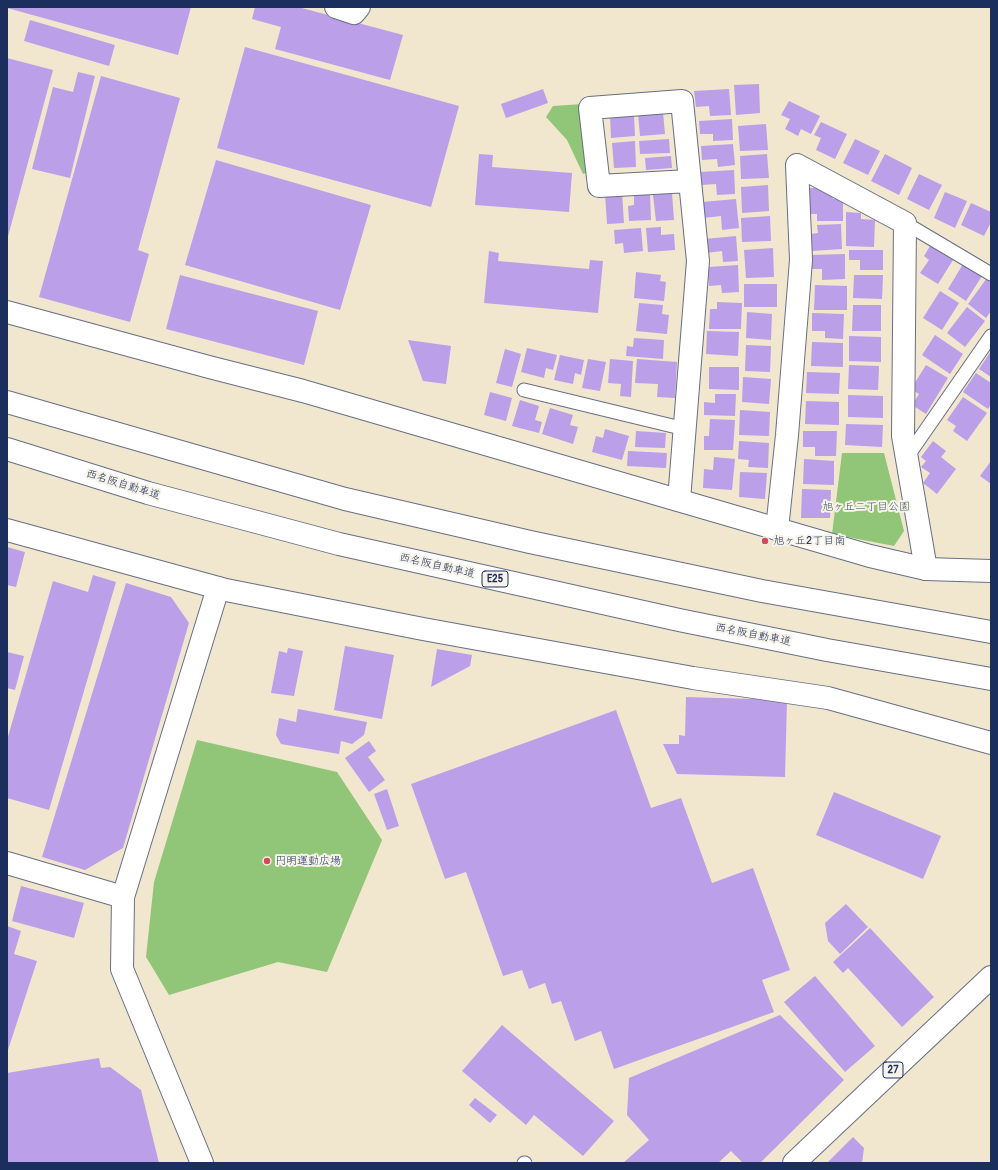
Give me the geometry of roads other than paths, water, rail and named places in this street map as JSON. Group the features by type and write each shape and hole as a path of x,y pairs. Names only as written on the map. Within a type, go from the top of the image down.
{"main road":[{"path":"336,7 354,13 359,7"},
{"path":"679,500 698,261 682,101 590,108 599,186 689,181"},
{"path":"777,529 787,435 801,260 797,166 905,223 903,436 926,569"},
{"path":"7,312 310,393 870,556 926,569 991,571"},
{"path":"7,402 345,499 530,542 762,591 991,632"},
{"name":"西名阪自動車道","path":"7,449 148,493 339,544 679,620 828,650 991,679"},
{"path":"7,530 218,588 423,629 693,678 828,698 991,742"},
{"path":"202,1163 122,969 123,898 218,588"},
{"path":"7,863 123,898"},
{"name":"27","path":"794,1163 991,977"}],"lane":[{"path":"905,223 991,274"},
{"path":"907,457 991,336"},
{"path":"524,390 685,429"}],"place":[{"name":"旭ヶ丘2丁目南","path":"765,541"},
{"name":"円明運動広場","path":"267,861"}],"park label":[{"name":"旭ヶ丘二丁目公園","path":"866,507"}]}
